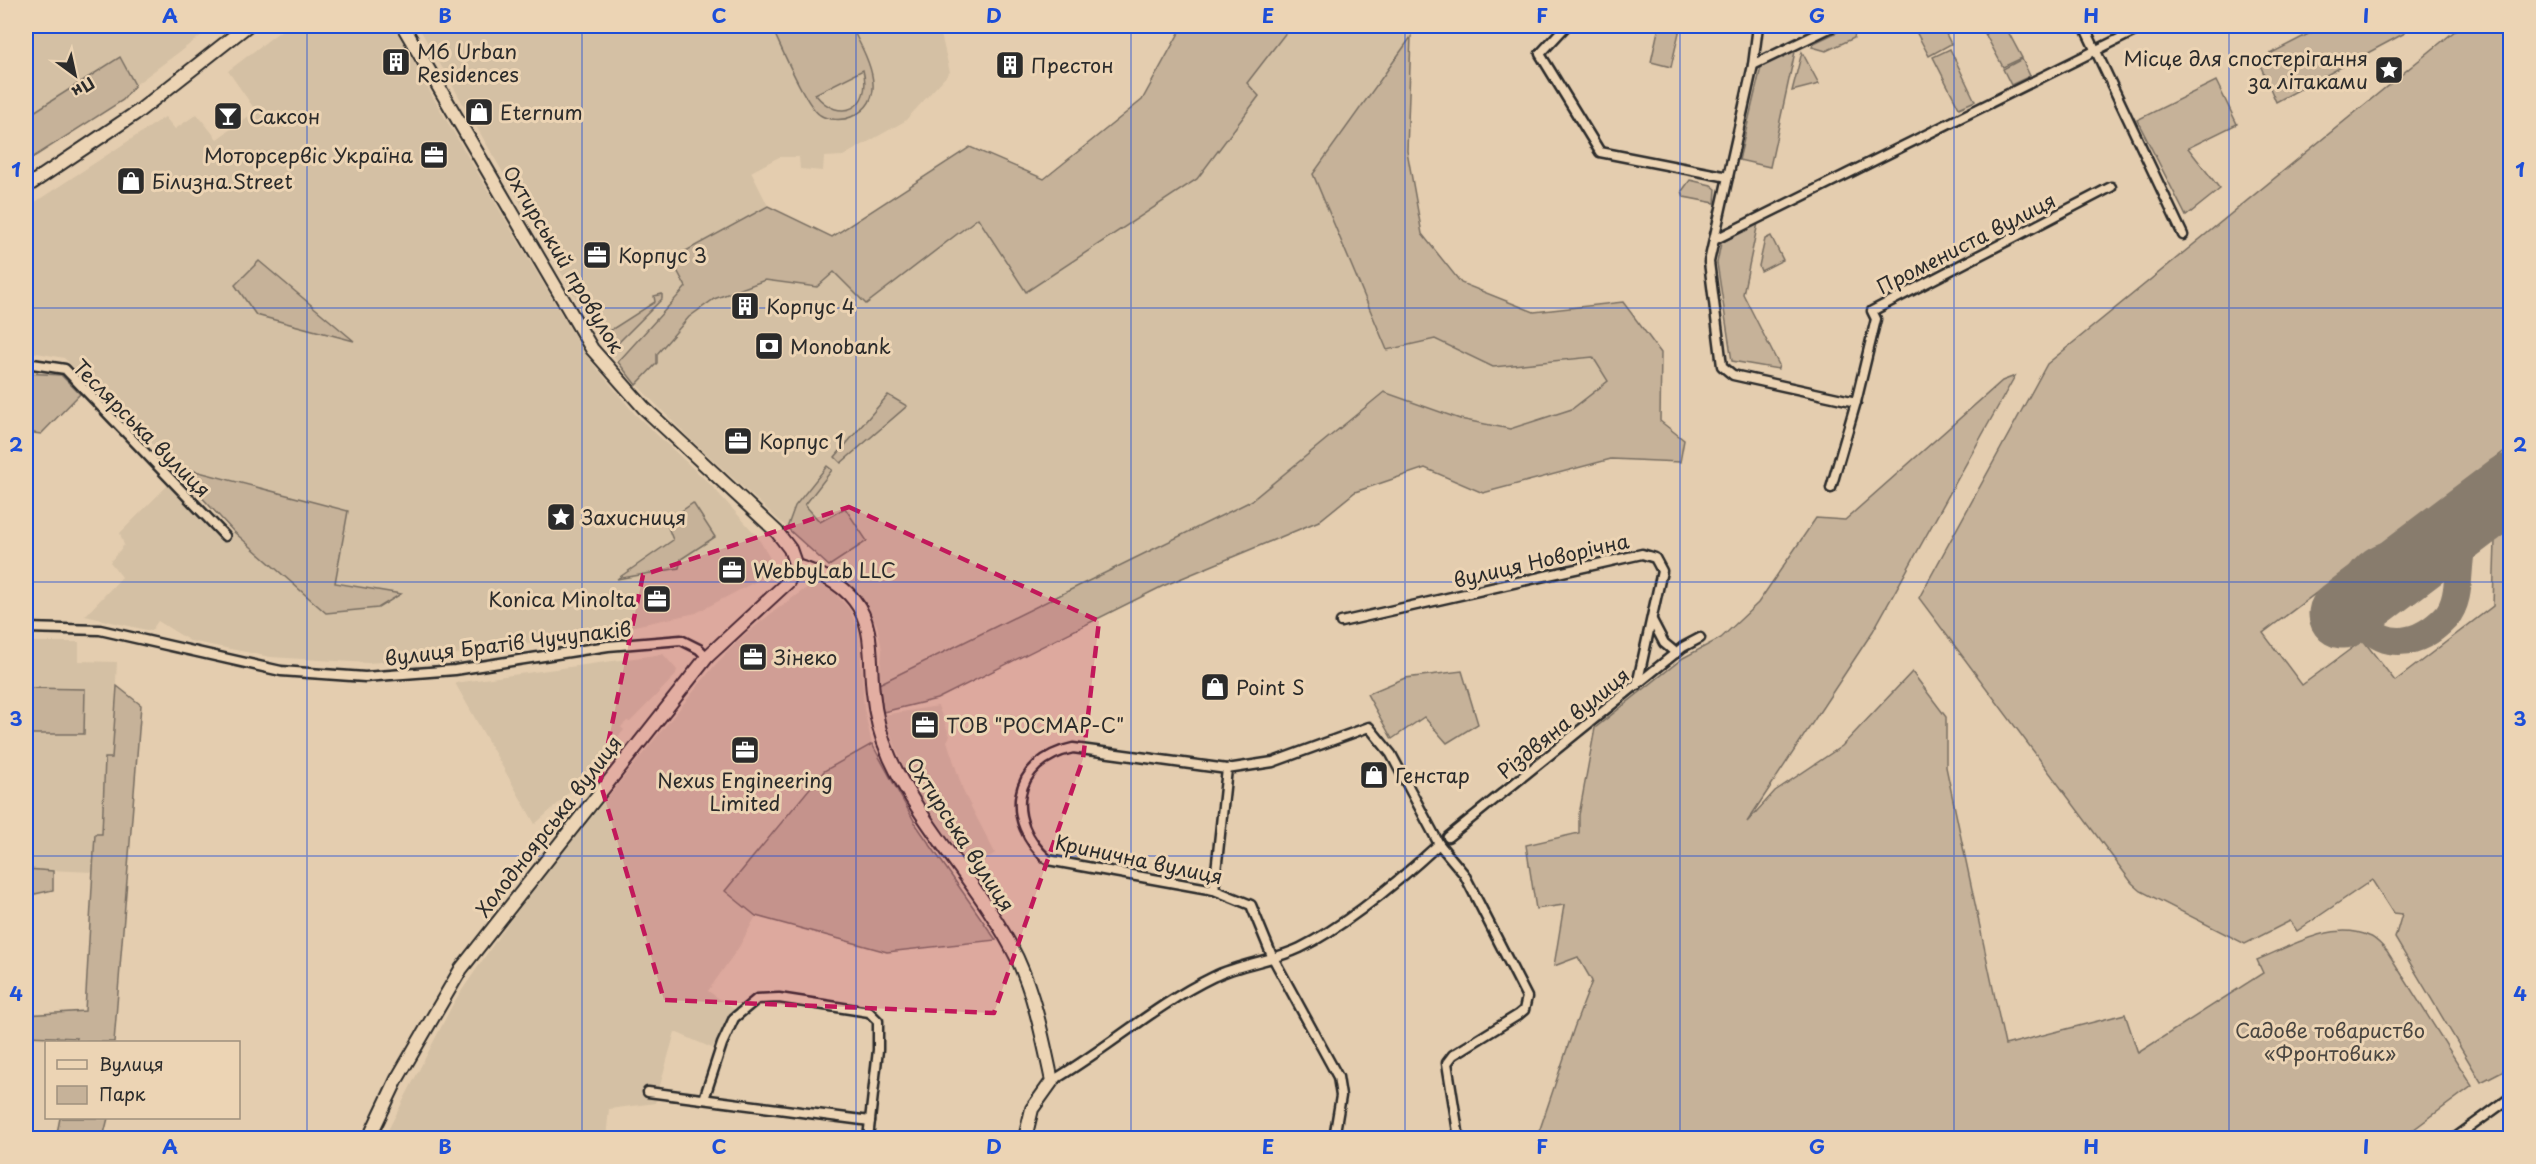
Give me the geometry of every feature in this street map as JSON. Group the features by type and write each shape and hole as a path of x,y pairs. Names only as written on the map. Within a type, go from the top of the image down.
{"main road":[{"path":"26,187 139,111 247,26"},
{"name":"Охтирський провулок","path":"403,26 592,349 618,382 644,408 777,532 790,549 796,566"},
{"name":"Холодноярська вулиця","path":"369,1138 397,1079 461,969 707,657 788,582 796,566"},
{"name":"Охтирська вулиця","path":"796,566 824,576 843,589 854,600 866,621 879,729 890,758 912,799 982,901 1016,956 1034,1003 1052,1081"},
{"path":"1025,1138 1032,1109 1052,1081"}],"street":[{"path":"1566,26 1539,54 1600,152 1728,177"},
{"path":"1758,26 1753,65 1709,262 1722,366 1727,372 1856,402"},
{"path":"1753,65 1834,26"},
{"path":"2084,26 2183,235"},
{"path":"1714,240 2145,26"},
{"name":"Промениста вулиця","path":"1831,488 1856,402 1876,319 1872,311 2110,187"},
{"name":"Теслярська вулиця","path":"26,363 65,369 225,536"},
{"name":"вулиця Новорічна","path":"1341,622 1642,555 1655,558 1662,571 1637,685"},
{"path":"1652,620 1664,643 1676,653"},
{"name":"вулиця Братів Чучупаків","path":"26,628 100,630 281,671 365,677 455,670 608,646 681,640 699,649 707,657"},
{"name":"Різдвяна вулиця","path":"1448,837 1676,653 1700,638"},
{"name":"Кринична вулиця","path":"1334,1138 1341,1096 1338,1077 1272,956 1251,905 1214,891 1048,860 1031,844 1024,831 1020,817 1019,798 1036,767 1060,751 1073,748 1227,769 1273,762 1369,727 1394,760 1439,844"},
{"path":"1214,891 1227,769"},
{"path":"1052,1081 1082,1063 1161,1006 1205,981 1248,962 1297,950 1325,935 1439,844 1464,874 1527,998 1524,1010 1518,1015 1453,1055 1447,1063 1459,1138"},
{"path":"704,1100 722,1044 734,1018 757,999 779,998 869,1012 878,1021 878,1050 868,1138"},
{"path":"648,1092 870,1121"},
{"path":"2455,1138 2511,1098"}],"highlighted area":[{"path":"849,507 1099,621 1083,759 994,1013 664,1000 600,782 643,575"}],"shaded area":[{"path":"26,26 214,26 135,85 123,100 26,162"},
{"path":"287,26 394,26 434,99 585,354 635,414 711,485 757,536 775,567 770,574 696,613 582,637 420,659 368,663 270,657 190,641 158,621 151,631 85,616 122,577 110,562 124,545 120,533 169,484 224,540 233,531 134,424 137,412 117,408 64,358 26,351 26,208 165,117 175,129 197,114 217,139 256,111 228,71"},
{"path":"418,26 939,26 950,72 905,121 843,156 824,157 823,171 800,169 799,157 779,157 751,172 768,206 671,259 834,272 866,304 978,217 1026,291 1259,96 1247,83 1291,26 1419,26 1313,174 1387,350 1434,339 1493,367 1594,357 1608,381 1572,409 1510,429 1460,419 1384,392 1251,501 879,684 882,650 877,625 848,580 829,566 689,438 626,374 588,319"},
{"path":"822,585 833,591 850,610 860,633 864,709 872,744 824,771 725,891 756,916 739,947 708,991 738,1012 712,1048 675,1032 655,1103 609,1109 606,1138 384,1138 454,1002 501,933 554,863 715,665 742,637 773,612 805,589"},
{"path":"26,642 79,642 79,661 117,662 112,758 105,758 102,834 95,834 93,872 26,869"},
{"path":"663,654 677,670 675,676 630,722 627,721 621,727 624,730 561,801 535,824 455,683"},
{"path":"938,706 950,736 947,741 964,793 995,853 972,870 911,786 883,715"}],"green space":[{"path":"771,26 851,26 872,75 871,99 864,109 843,119 831,119 820,115 800,87","holes":["863,70 865,83 859,102 852,108 844,110 834,109 815,94"]},
{"path":"1186,26 1291,26 1247,83 1259,96 1197,179 1026,292 978,218 866,304 834,272 817,287 765,280 714,299 689,317 657,354 657,363 636,385 618,362 686,287 671,259 768,206 832,237 970,147 1044,179 1142,100 1179,33"},
{"path":"1659,26 1680,28 1671,67 1651,62"},
{"path":"1850,26 1856,29 1854,38 1826,51 1812,47 1814,43"},
{"path":"1913,26 1942,26 1951,44 1929,56"},
{"path":"1981,26 2005,26 2022,58 2003,67"},
{"path":"2324,26 2404,26 2405,33 2276,102 2258,60"},
{"path":"2461,26 2510,26 2510,447 2263,633 2302,685 2363,640 2395,681 2493,606 2495,541 2510,529 2510,1067 2481,1082 2395,938 2402,914 2393,913 2372,880 2297,931 2290,921 2245,944 2141,891 2132,883 1919,598 2047,364"},
{"path":"1411,37 1407,151 1422,234 1461,283 1534,312 1623,302 1661,353 1660,421 1684,440 1680,462 1611,459 1483,493 1425,468 1355,492 1319,521 1163,586 937,699 883,712 879,684 1251,501 1384,392 1460,419 1510,429 1572,409 1608,381 1593,357 1493,367 1435,339 1387,350 1313,174"},
{"path":"1796,47 1770,167 1739,160 1762,63"},
{"path":"1950,49 1975,101 1959,108 1933,57"},
{"path":"1802,52 1819,84 1792,91"},
{"path":"120,57 135,85 123,100 26,162 26,117"},
{"path":"2022,59 2030,76 2011,85 2003,69"},
{"path":"2216,81 2237,124 2188,148 2220,189 2186,216 2137,120"},
{"path":"1690,180 1711,185 1716,189 1715,203 1684,197 1682,191"},
{"path":"1758,223 1743,294 1779,365 1778,369 1732,361 1717,263 1721,243"},
{"path":"1771,236 1783,260 1761,271 1759,266 1765,239"},
{"path":"259,261 354,341 256,315 235,285"},
{"path":"662,294 662,299 610,351 600,337 655,302 654,296"},
{"path":"26,373 61,375 80,394 41,434 26,432"},
{"name":"Садове товариство «Фронтовик»","path":"2015,376 1873,631 1747,822 1775,791 1842,746 1912,672 1946,717 1946,767 2005,1045 2125,1014 2138,1053 2263,973 2257,960 2297,942 2326,933 2355,932 2374,938 2387,951 2472,1086 2402,1138 1537,1138 1592,981 1578,957 1554,966 1564,905 1536,909 1526,845 1579,833 1579,815 1595,728 1683,658 1721,638 1758,603 1816,518 1845,520 2002,381"},
{"path":"888,395 907,406 841,463 835,457"},
{"path":"172,465 348,511 335,583 401,594 378,608 326,613 233,531"},
{"path":"827,466 832,470 805,505 820,522 845,508 867,541 829,566 787,528 795,506"},
{"path":"693,503 715,537 681,559 679,568 617,579 673,540 666,522"},
{"path":"1462,671 1478,724 1447,743 1424,717 1392,739 1367,694 1405,678"},
{"path":"117,686 141,705 114,1041 76,1041 77,1038 26,1036 26,1015 85,1011 95,834 102,834 105,758 112,758"},
{"path":"26,688 85,689 84,734 26,734"},
{"path":"872,744 917,826 996,940 887,952 756,916 725,891 824,771"},
{"path":"26,869 53,871 53,890 26,896"},
{"path":"60,1119 108,1119 103,1138 56,1138"}],"taxiway":[{"path":"2438,542 2417,551 2378,559 2360,577 2355,595 2358,612 2368,627 2383,638 2402,641 2423,635 2446,617 2457,592 2460,555 2464,540 2489,504"}],"runway":[{"path":"2343,614 2510,488"}],"place":[{"name":"M6 Urban Residences","path":"396,62"},
{"name":"Престон","path":"1010,65"},
{"name":"Місце для спостерігання за літаками","path":"2389,70"},
{"name":"Eternum","path":"479,112"},
{"name":"Саксон","path":"228,116"},
{"name":"Моторсервіс Україна","path":"434,155"},
{"name":"Білизна.Street","path":"131,181"},
{"name":"Корпус 3","path":"597,255"},
{"name":"Корпус 4","path":"745,306"},
{"name":"Monobank","path":"769,346"},
{"name":"Корпус 1","path":"738,441"},
{"name":"Захисниця","path":"561,517"},
{"name":"WebbyLab LLC","path":"732,570"},
{"name":"Konica Minolta","path":"657,599"},
{"name":"Зінеко","path":"753,657"},
{"name":"Point S","path":"1215,687"},
{"name":"ТОВ \"РОСМАР-С\"","path":"925,725"},
{"name":"Nexus Engineering Limited","path":"745,750"},
{"name":"Генстар","path":"1374,775"}]}
